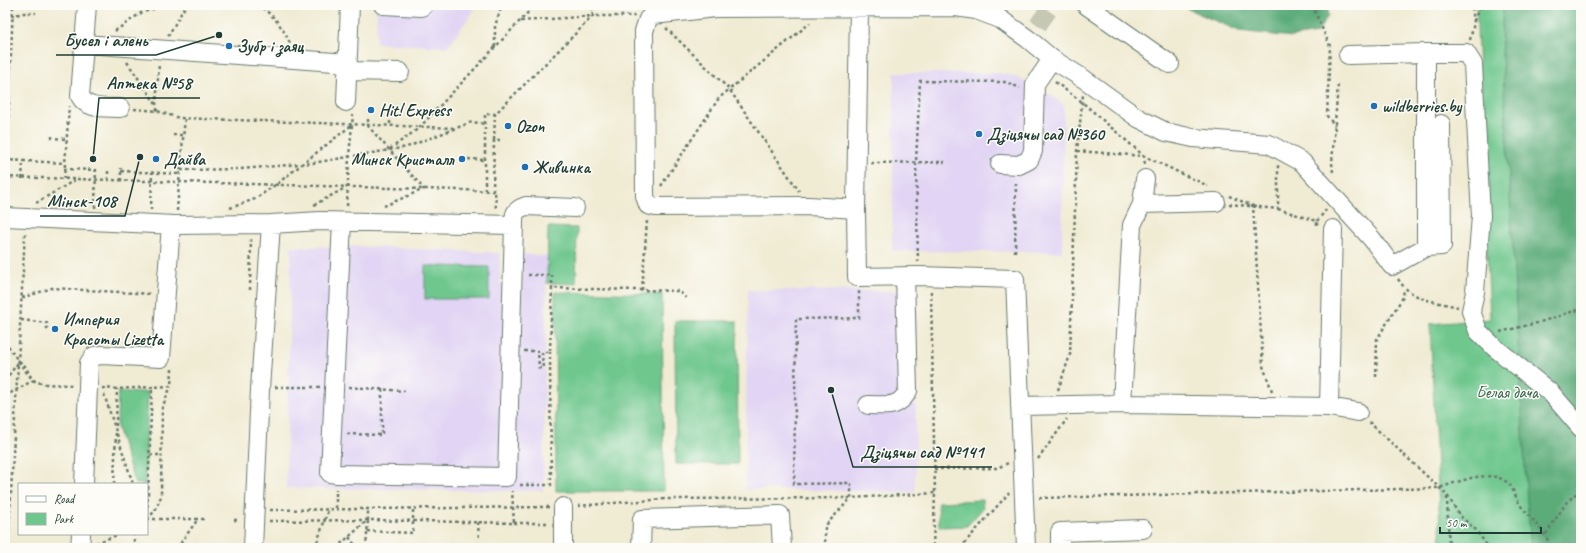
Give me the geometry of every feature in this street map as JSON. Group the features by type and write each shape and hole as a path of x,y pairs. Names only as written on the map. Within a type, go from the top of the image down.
{"lane":[{"path":"86,5 85,44 80,96 83,102 89,106 120,108"},
{"path":"346,102 350,5"},
{"path":"384,5 422,7 424,5"},
{"path":"1086,5 1170,64"},
{"path":"856,209 809,206 656,207 648,205 645,196 644,31 648,19 653,15 715,8 818,6 859,8 956,7 976,10 1033,32 1048,66 1084,79 1138,118 1166,132 1193,138 1269,144 1302,162 1331,204 1372,239 1392,266 1426,247 1442,246 1441,124"},
{"path":"859,8 856,209 858,277 918,280 1015,279 1026,548"},
{"path":"85,44 114,40 160,50 299,60 400,72"},
{"path":"1426,53 1426,247"},
{"path":"1348,55 1466,53 1473,64 1481,216 1475,292 1471,311 1478,332 1494,347 1551,393 1581,428"},
{"path":"1008,164 1029,160 1032,151 1035,84 1048,66"},
{"path":"1122,404 1131,231 1132,225 1142,204 1145,180"},
{"path":"1142,204 1217,194"},
{"path":"344,222 329,387 330,473 507,477 514,214 518,209 522,208 575,208"},
{"path":"5,218 173,225 344,222 514,225"},
{"path":"253,548 260,389 271,224"},
{"path":"84,483 89,363 94,356 102,355 161,358 165,295 173,225"},
{"path":"1325,229 1329,407"},
{"path":"868,405 894,405 904,399 908,391 918,280"},
{"path":"1020,406 1078,404 1277,406 1329,407 1358,412"},
{"path":"641,548 642,519 780,514 782,548"},
{"path":"563,515 563,548"},
{"path":"1060,548 1060,532 1143,529"}],"path":[{"path":"7,5 6,17 36,13"},
{"path":"13,5 5,178 278,184 494,191 495,114"},
{"path":"156,105 114,40 141,13 166,5"},
{"path":"157,111 156,105 160,50 186,5"},
{"path":"257,5 267,10 281,26 299,60"},
{"path":"495,47 495,26 502,5"},
{"path":"389,149 419,128 536,5"},
{"path":"520,21 593,16 592,5"},
{"path":"1312,5 1330,46 1327,116 1336,127"},
{"path":"1472,5 1474,22"},
{"path":"1466,53 1480,5"},
{"path":"1576,5 1581,14"},
{"path":"642,290 648,205 719,98 809,23 818,6"},
{"path":"1048,66 1082,102 1144,156 1217,194 1253,206 1278,209 1317,221 1325,229"},
{"path":"1052,405 1070,355 1077,151 1084,79"},
{"path":"934,548 934,469 918,280 916,162 920,81 1006,82 1035,94"},
{"path":"1317,221 1331,204 1332,163 1336,127 1338,84"},
{"path":"120,108 157,111 185,118 419,128 458,128"},
{"path":"173,225 180,182 185,118"},
{"path":"368,119 368,126 424,189"},
{"path":"390,121 390,126"},
{"path":"180,170 240,169 303,164 407,147 472,122 485,124"},
{"path":"344,222 348,156 352,124"},
{"path":"226,210 255,199 278,184 352,124"},
{"path":"64,179 66,132"},
{"path":"173,135 184,135"},
{"path":"52,136 52,138 66,139"},
{"path":"494,140 500,140"},
{"path":"1278,149 1278,209"},
{"path":"1077,151 1144,156"},
{"path":"1144,156 1145,180"},
{"path":"468,159 485,160"},
{"path":"6,160 65,163"},
{"path":"22,179 23,161"},
{"path":"857,162 945,162"},
{"path":"1008,164 1015,252"},
{"path":"95,222 96,166"},
{"path":"64,169 96,170"},
{"path":"121,181 121,169 140,170 152,173 180,174"},
{"path":"108,171 108,180"},
{"path":"151,224 152,173"},
{"path":"8,548 27,209 75,180"},
{"path":"382,207 424,189"},
{"path":"1217,194 1253,206"},
{"path":"1253,206 1262,366 1277,406"},
{"path":"1392,266 1404,288 1409,293 1430,301 1471,311"},
{"path":"537,485 551,485 550,352 552,275 541,275"},
{"path":"825,548 825,526 851,498 851,483 794,484 796,319 859,318 858,277"},
{"path":"22,298 52,288 165,295"},
{"path":"552,288 679,291 686,298"},
{"path":"1376,377 1377,339 1403,297 1404,288"},
{"path":"1478,332 1496,334 1581,309"},
{"path":"21,320 47,323 47,329 50,330"},
{"path":"5,341 18,361 25,366 34,380 17,388 5,396"},
{"path":"522,351 538,351 539,368 543,368 542,352 550,352"},
{"path":"5,380 18,361"},
{"path":"148,518 155,511 161,496 162,408 171,386"},
{"path":"281,386 405,391"},
{"path":"101,388 116,427 133,483"},
{"path":"148,498 152,388"},
{"path":"114,483 117,389"},
{"path":"345,434 382,436 382,389"},
{"path":"960,548 1023,478 1078,404"},
{"path":"1358,412 1447,495 1460,516 1475,528 1489,548"},
{"path":"150,455 162,456"},
{"path":"934,469 997,468 1014,460"},
{"path":"1024,496 1047,498 1438,488 1478,478 1492,477 1509,484 1520,505 1546,534 1551,548"},
{"path":"1546,534 1566,503 1581,489"},
{"path":"336,492 336,508"},
{"path":"254,516 326,520 514,523 664,499 851,498 935,493"},
{"path":"512,495 514,523"},
{"path":"1447,495 1448,548"},
{"path":"254,516 329,508 513,508 563,515"},
{"path":"315,548 329,508"},
{"path":"366,548 368,508"},
{"path":"367,531 413,533 413,508"},
{"path":"148,519 204,519"},
{"path":"177,548 198,519"},
{"path":"336,548 368,520"},
{"path":"478,522 479,540"},
{"path":"134,535 134,548"},
{"path":"84,542 112,536"},
{"path":"349,537 357,548"}],"shaded area":[{"path":"377,5 478,5 447,47 376,43"},
{"name":"Дзіцячы сад №360","path":"894,73 1002,73 1035,84 1064,105 1062,252 892,251"},
{"path":"353,246 500,253 500,284 522,285 523,254 547,256 543,491 286,488 291,247"},
{"path":"748,290 917,291 915,492 745,489"}],"green space":[{"path":"1184,5 1328,5 1328,16 1317,33 1292,37 1239,31 1188,9"},
{"name":"Белая дача","path":"1476,5 1581,5 1581,548 1441,548 1430,324 1490,319"},
{"path":"1503,5 1581,5 1581,548 1531,548 1526,487 1501,37"},
{"path":"548,227 577,228 576,284 547,283"},
{"path":"425,266 489,267 489,299 425,299"},
{"path":"555,292 662,294 664,491 556,491"},
{"path":"675,321 737,321 738,464 676,464"},
{"path":"118,392 148,392 145,483 135,483 117,427"},
{"path":"982,500 983,508 967,526 939,527 938,502"}],"tunnel":[{"path":"1038,25 1052,5"}],"place":[{"name":"Бусел і алень","path":"219,35"},
{"name":"Зубр і заяц","path":"229,46"},
{"name":"wildberries.by","path":"1374,106"},
{"name":"Hit! Express","path":"371,110"},
{"name":"Ozon","path":"508,126"},
{"name":"Дзіцячы сад №360","path":"979,134"},
{"name":"Мінск-108","path":"140,157"},
{"name":"Аптека №58","path":"93,159"},
{"name":"Дайва","path":"156,159"},
{"name":"Минск Кристалл","path":"462,159"},
{"name":"Живинка","path":"525,167"},
{"name":"Империя Красоты Lizetta","path":"55,329"},
{"name":"Дзіцячы сад №141","path":"831,390"}]}
